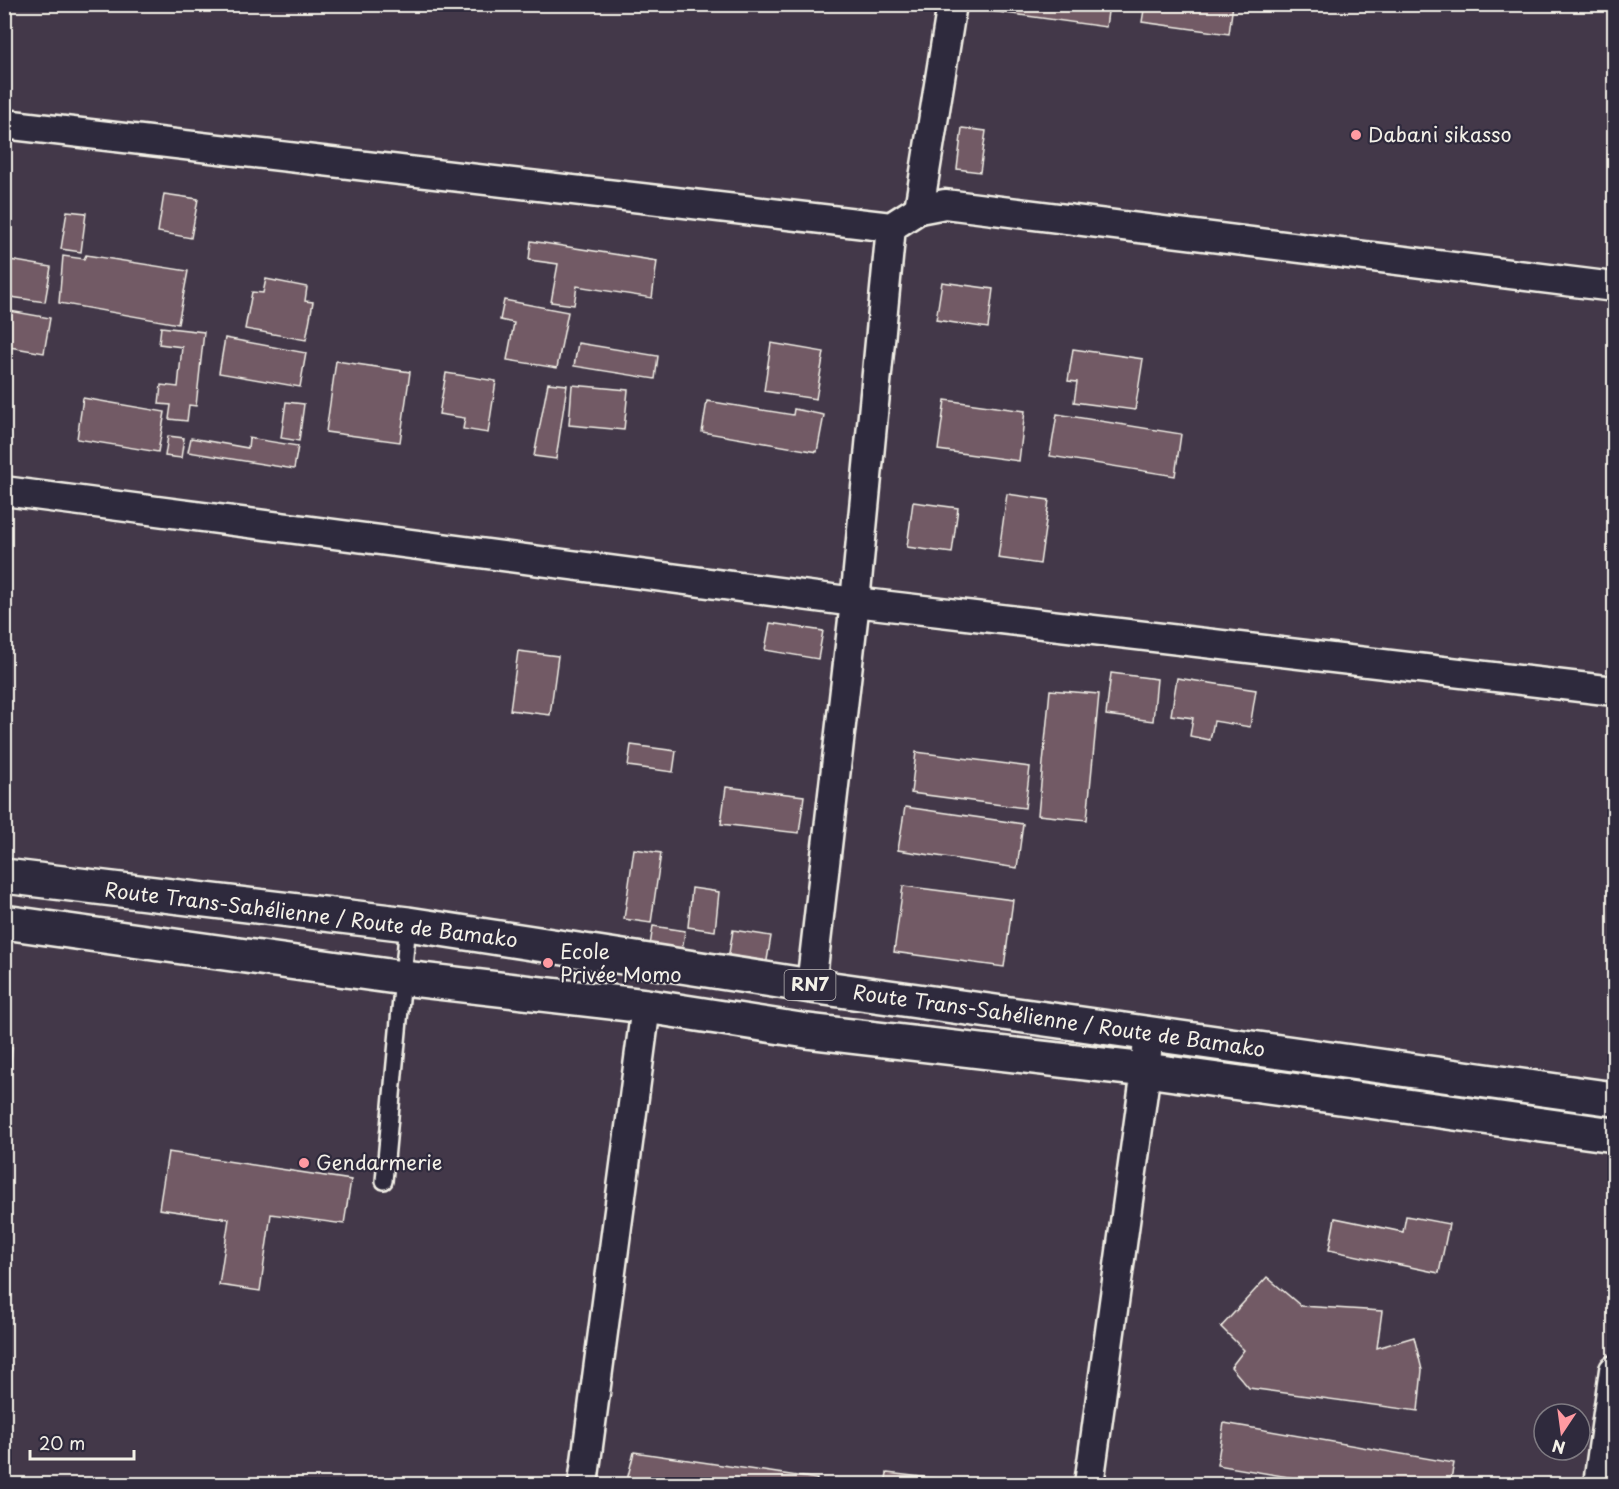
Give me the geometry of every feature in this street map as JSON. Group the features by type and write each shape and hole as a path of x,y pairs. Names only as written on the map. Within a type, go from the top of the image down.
{"highway":[{"name":"Route Trans-Sahélienne / Route de Bamako","path":"4,876 408,924 811,986 1614,1099"},
{"name":"Route Trans-Sahélienne / Route de Bamako","path":"4,922 403,978 646,1006 807,1031 1146,1070 1614,1135"}],"street":[{"path":"919,209 952,4"},
{"path":"4,124 891,227 919,209 945,204 1614,286"},
{"path":"811,986 855,602 891,227"},
{"path":"4,491 855,602 1614,691"},
{"path":"583,1485 646,1006"},
{"path":"1089,1485 1146,1070 1148,1033"},
{"path":"1598,1485 1614,1370"}],"lane":[{"path":"384,1181 408,924"}],"building":[{"path":"978,4 1109,4 1106,27 977,9"},
{"path":"1145,4 1233,4 1229,34 1142,22"},
{"path":"962,128 986,131 980,172 957,169"},
{"path":"164,194 198,199 191,238 158,232"},
{"path":"67,211 86,213 81,252 61,249"},
{"path":"531,241 657,261 652,298 577,286 574,305 551,302 558,264 529,260"},
{"path":"86,255 188,271 178,324 59,303 63,256 84,259"},
{"path":"4,259 51,267 45,302 4,296"},
{"path":"266,279 307,287 305,301 313,302 306,340 245,329 252,292 263,293"},
{"path":"942,282 993,289 988,328 936,320"},
{"path":"504,300 568,312 557,368 507,360 514,323 500,320"},
{"path":"4,310 50,318 44,353 4,346"},
{"path":"161,327 204,332 196,406 189,405 187,421 169,419 171,405 159,404 161,385 178,387 182,347 159,344"},
{"path":"225,338 306,353 300,387 219,373"},
{"path":"578,343 658,356 655,379 574,366"},
{"path":"771,343 824,352 816,399 764,391"},
{"path":"1073,349 1143,359 1135,410 1074,402 1077,382 1068,381"},
{"path":"336,361 410,372 400,442 326,432"},
{"path":"446,373 496,381 488,433 463,429 465,418 439,414"},
{"path":"548,383 567,385 556,459 534,456"},
{"path":"572,385 628,390 624,430 569,425"},
{"path":"83,398 165,412 158,452 77,439"},
{"path":"945,400 1025,411 1019,461 938,450"},
{"path":"707,401 793,415 794,409 824,415 817,452 702,432"},
{"path":"286,402 304,404 299,441 281,438"},
{"path":"1057,414 1181,434 1175,476 1050,456"},
{"path":"168,436 184,438 181,458 165,456"},
{"path":"191,438 248,448 249,438 298,446 294,469 188,452"},
{"path":"1007,494 1049,500 1040,564 998,558"},
{"path":"913,502 958,508 952,553 907,547"},
{"path":"770,623 823,631 818,659 765,650"},
{"path":"518,651 558,656 550,715 510,710"},
{"path":"1111,673 1157,679 1153,721 1106,715"},
{"path":"1177,678 1256,690 1250,727 1214,721 1210,740 1190,736 1193,718 1171,715"},
{"path":"1050,690 1099,694 1087,820 1038,815"},
{"path":"631,745 676,751 673,772 628,766"},
{"path":"916,752 1030,767 1025,808 911,793"},
{"path":"726,787 804,796 799,833 721,824"},
{"path":"905,807 1023,824 1017,868 898,850"},
{"path":"634,849 661,853 651,923 624,919"},
{"path":"903,886 1013,900 1004,967 894,952"},
{"path":"692,888 719,892 715,931 688,927"},
{"path":"653,926 685,931 682,951 650,946"},
{"path":"733,930 771,936 766,966 728,959"},
{"path":"4,1046 12,1047 9,1094 4,1094"},
{"path":"168,1152 351,1180 344,1224 271,1214 260,1291 219,1285 229,1219 159,1209"},
{"path":"1406,1216 1449,1224 1439,1273 1329,1250 1335,1218 1403,1232"},
{"path":"1267,1277 1301,1306 1382,1311 1377,1348 1414,1337 1422,1370 1418,1411 1249,1388 1231,1367 1244,1350 1221,1327"},
{"path":"1224,1423 1454,1463 1450,1484 1330,1484 1217,1465"},
{"path":"634,1452 817,1479 816,1484 626,1484"},
{"path":"887,1473 983,1484 885,1484"}],"place":[{"name":"Dabani sikasso","path":"1356,135"},
{"name":"Ecole Privée Momo","path":"548,963"},
{"name":"Gendarmerie","path":"304,1163"}]}
